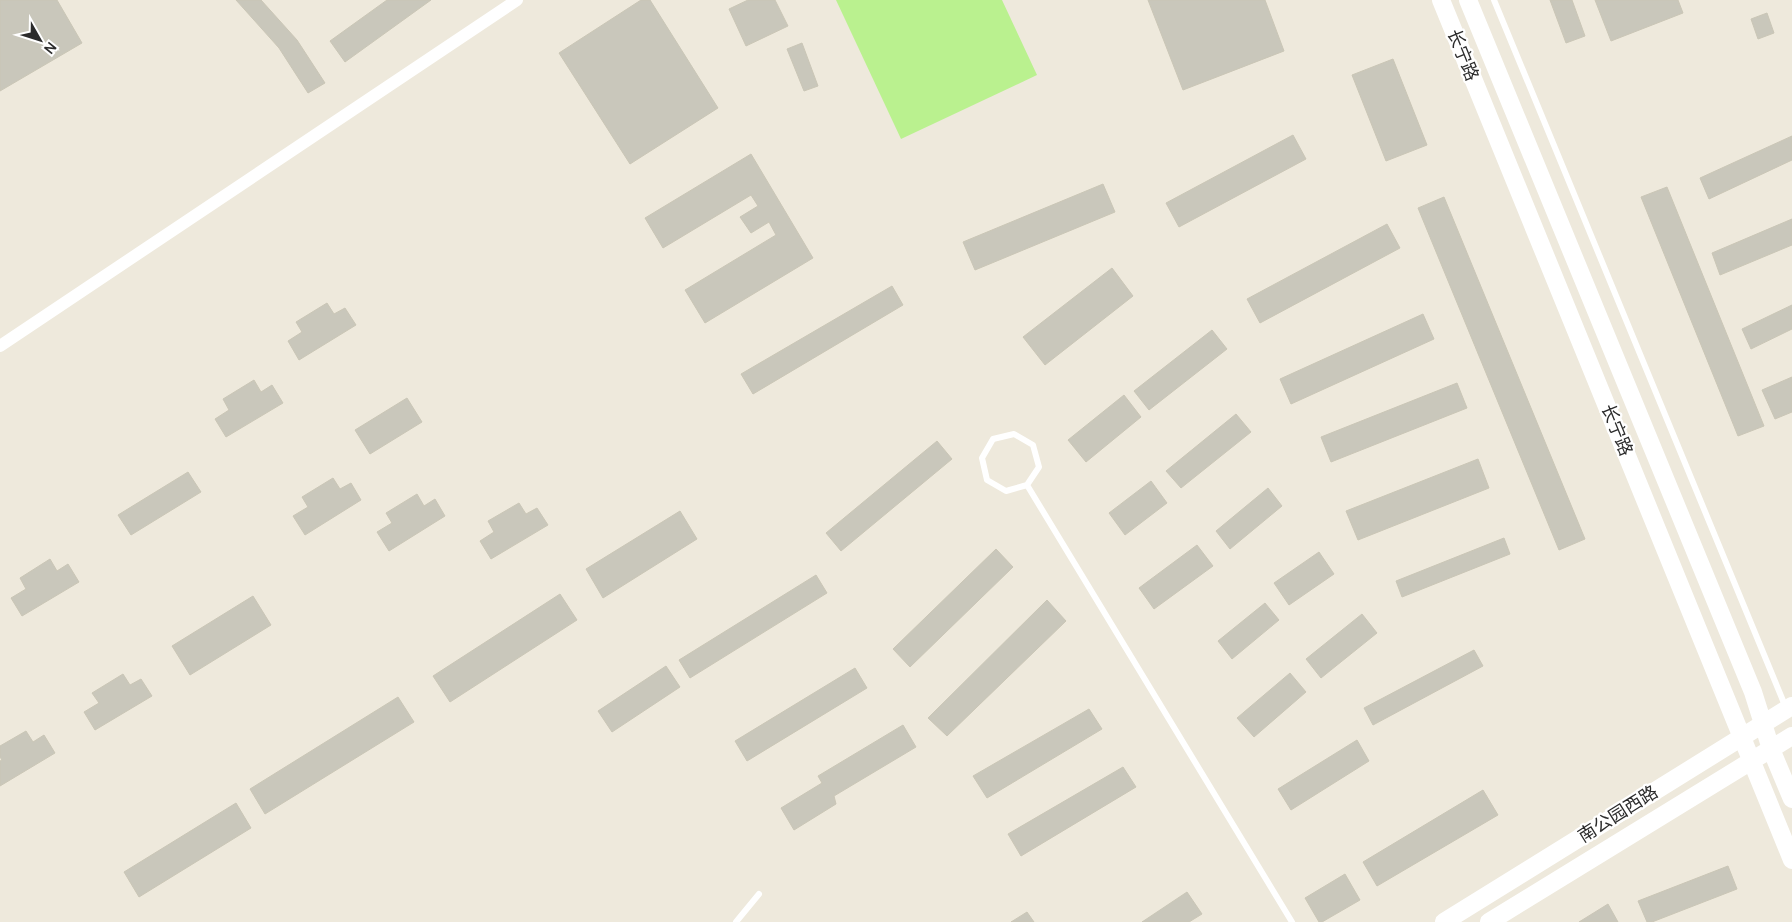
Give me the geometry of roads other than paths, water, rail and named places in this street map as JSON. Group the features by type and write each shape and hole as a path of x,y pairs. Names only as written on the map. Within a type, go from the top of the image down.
{"main road":[{"name":"长宁路","path":"1441,0 1792,860"},
{"name":"长宁路","path":"1468,0 1753,692 1771,749 1792,800"},
{"name":"南公园西路","path":"1444,922 1789,708"},
{"name":"南公园西路","path":"1489,922 1792,736"}],"street":[{"path":"0,346 518,0"}],"lane":[{"path":"1494,0 1789,708"},
{"path":"1014,434 1033,445 1038,466 1027,485 1006,491 987,480 982,458 993,439 1014,434"},
{"path":"1027,485 1292,922"},
{"path":"736,922 759,894"}]}
